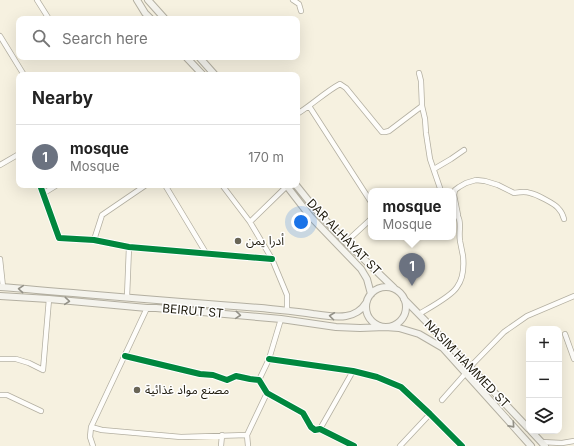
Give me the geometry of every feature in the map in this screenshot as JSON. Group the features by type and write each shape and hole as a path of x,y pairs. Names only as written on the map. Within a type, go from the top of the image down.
{"main road":[{"path":"137,0 148,16"},
{"path":"148,0 162,16"},
{"path":"189,60 200,72"},
{"path":"202,60 212,72"},
{"name":"DAR ALHAYAT ST","path":"289,188 310,216 361,269 367,279 370,294"},
{"name":"DAR ALHAYAT ST","path":"298,188 316,210 346,242 394,288"},
{"name":"BEIRUT ST","path":"1,287 127,297 157,301 287,310 338,317 354,314 363,308 366,303"},
{"path":"381,287 394,288 402,295 404,299 406,306 405,312 398,323 392,326 378,326 368,317 366,310 367,298 375,290 381,287"},
{"name":"BEIRUT ST","path":"0,296 281,319 336,327 385,327"},
{"name":"NASIM HAMMED ST","path":"404,299 526,426"},
{"path":"156,308 157,301"},
{"name":"NASIM HAMMED ST","path":"385,327 399,328 419,334 442,348 531,446"},
{"name":"NASIM HAMMED ST","path":"534,434 543,444"}],"street":[{"path":"37,0 47,16"},
{"path":"293,0 299,4 301,11"},
{"path":"0,36 22,72"},
{"path":"419,73 421,81 422,106 430,159 440,188"},
{"path":"300,112 340,84 346,88 382,132 389,131 422,106"},
{"path":"309,106 368,197"},
{"path":"434,169 464,150"},
{"path":"0,165 16,156"},
{"path":"456,189 476,180 498,185 514,193 530,192 557,207 564,219"},
{"path":"42,188 59,238 94,240 129,247 272,259"},
{"path":"44,193 52,188"},
{"path":"94,240 102,215 142,188"},
{"path":"166,188 206,254"},
{"path":"224,188 250,222 272,259 287,295 287,310"},
{"path":"250,222 284,188"},
{"path":"420,314 447,296 456,288 460,281 463,269 463,256 460,240 460,222 456,204"},
{"path":"346,242 368,221"},
{"path":"127,297 129,247"},
{"path":"0,259 1,287"},
{"path":"470,367 509,328 527,316 574,296"},
{"path":"0,359 16,359 29,362 43,370 49,299"},
{"path":"93,446 90,437 91,426 147,308"},
{"path":"259,380 269,359 281,319"},
{"path":"565,334 574,359"},
{"path":"125,356 200,374 213,375 227,380 236,376 259,380"},
{"path":"269,359 353,371 377,377 402,388 462,446"},
{"path":"320,429 353,371"},
{"path":"442,400 465,374"},
{"path":"259,380 267,393 303,413 311,427 315,430 320,429 354,446"},
{"path":"248,446 247,435 267,393"},
{"path":"0,395 7,395 41,411"},
{"path":"400,446 430,414"},
{"path":"91,426 102,430 181,437 247,435"},
{"path":"221,446 222,435"},
{"path":"543,444 574,442"}],"cycle path":[{"path":"41,188 59,238 94,240 129,247 272,259"},
{"path":"125,356 200,374 213,375 227,380 236,376 259,380 267,393 303,413 311,427 315,430 320,429 354,446"},
{"path":"269,359 353,371 377,377 401,387 462,446"}],"place":[{"name":"أدرا يمن","path":"238,241"},
{"name":"mosque","path":"412,286"},
{"name":"مصنع مواد غذائية","path":"137,390"}]}
